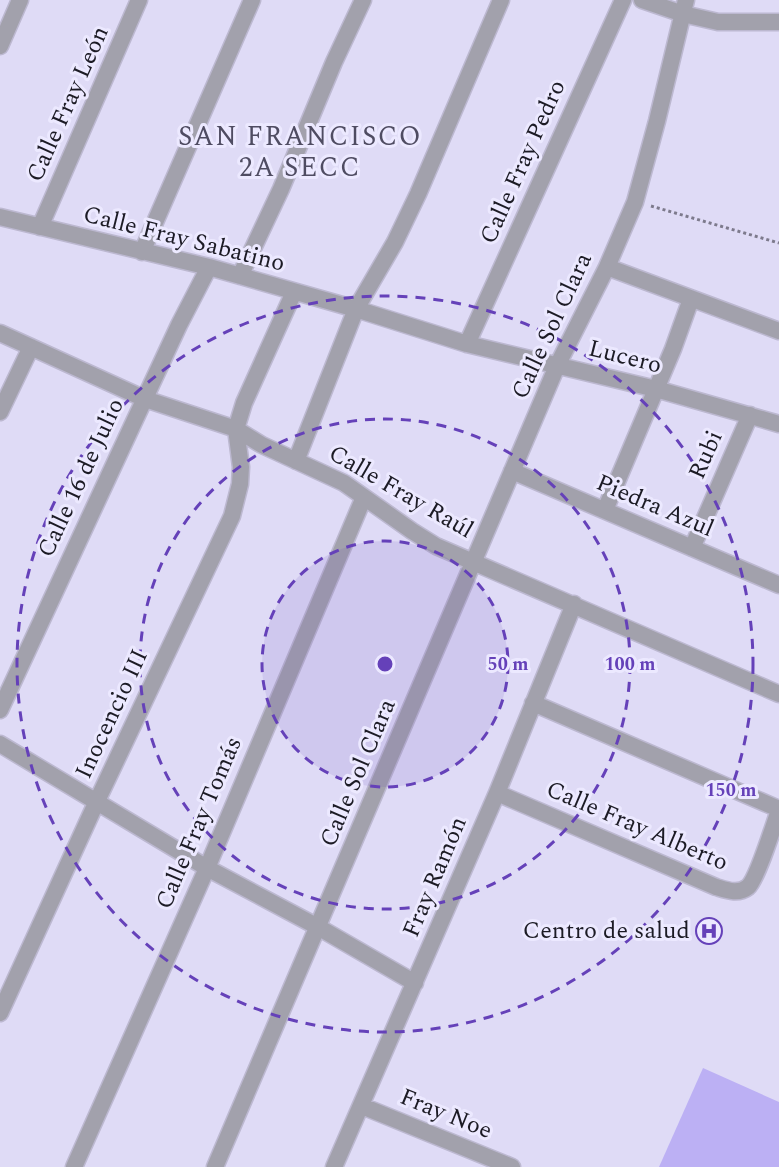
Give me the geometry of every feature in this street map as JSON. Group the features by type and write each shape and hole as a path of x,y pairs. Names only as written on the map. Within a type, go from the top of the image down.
{"street":[{"path":"0,46 20,0"},
{"name":"Calle Fray León","path":"40,227 139,0"},
{"path":"142,252 252,0"},
{"path":"240,276 281,189 334,62 363,0"},
{"path":"296,461 356,309 395,242 418,194 501,0"},
{"name":"Calle Fray Pedro","path":"466,344 623,0"},
{"path":"642,0 684,7 718,22 779,22"},
{"name":"Calle Sol Clara","path":"215,1167 557,366 607,267 635,202 684,7"},
{"name":"Calle Fray Sabatino","path":"0,217 209,267 356,309"},
{"name":"Calle 16 de Julio","path":"0,710 144,399 209,267"},
{"path":"607,267 779,332"},
{"path":"236,429 244,402 294,292"},
{"path":"605,510 691,299"},
{"name":"Lucero","path":"356,309 466,344 656,389 779,424"},
{"name":"Calle Fray Raúl","path":"0,333 144,399 236,429 344,483 436,546 779,694"},
{"path":"0,412 31,347"},
{"name":"Rubi","path":"692,548 750,415"},
{"name":"Inocencio III","path":"0,1013 232,516 240,484 241,467 236,429"},
{"name":"Piedra Azul","path":"513,471 779,585"},
{"name":"Calle Fray Tomás","path":"74,1167 207,868 364,497"},
{"name":"Fray Ramón","path":"334,1167 497,793 574,604"},
{"path":"533,703 779,810"},
{"path":"0,744 207,868 318,927 415,983"},
{"name":"Calle Fray Alberto","path":"497,793 732,892 741,891 752,882 779,810"},
{"name":"Fray Noe","path":"362,1106 512,1167"}],"path":[{"path":"635,202 779,243"}],"shaded area":[{"path":"703,1068 779,1102 779,1167 659,1167"}],"place":[{"name":"Centro de salud","path":"709,931"}],"district":[{"name":"SAN FRANCISCO 2A SECC","path":"300,152"}]}
